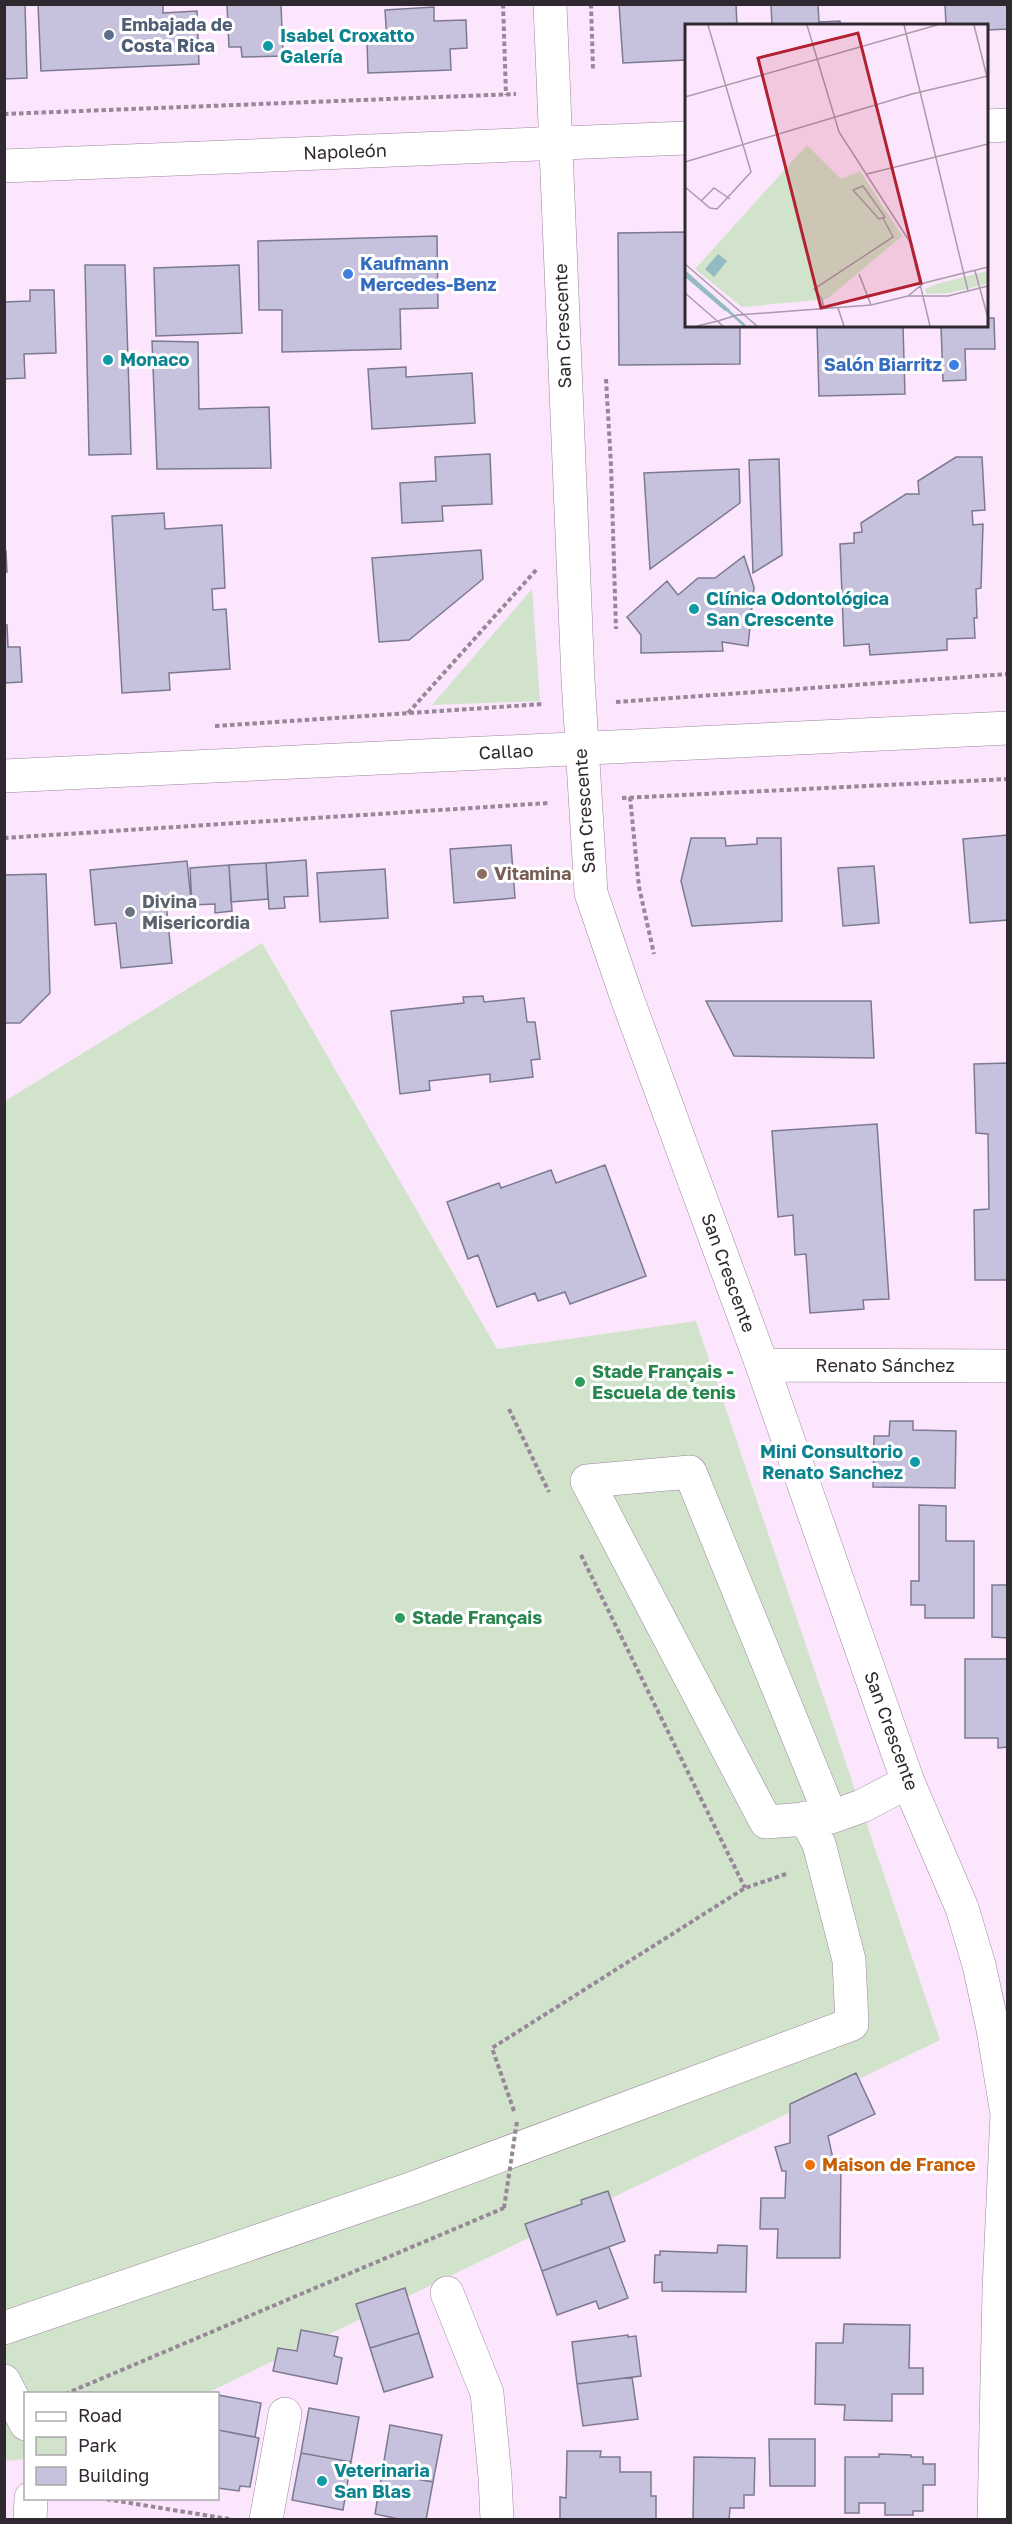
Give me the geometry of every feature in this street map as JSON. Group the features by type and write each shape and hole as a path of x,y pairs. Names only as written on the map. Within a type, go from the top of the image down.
{"street":[{"name":"San Crescente","path":"550,4 581,748 591,893 635,1020 762,1365 908,1782 962,1908 972,1942 993,2030 1007,2114 999,2290 994,2520"},
{"path":"988,126 1008,125"},
{"name":"Napoleón","path":"4,166 685,138"},
{"name":"Callao","path":"4,776 1008,728"},
{"name":"Renato Sánchez","path":"762,1365 1008,1366"},
{"path":"4,2328 413,2188 852,2024 849,1959 819,1844 818,1818 690,1472 586,1480 766,1822 818,1818 862,1806 908,1782"},
{"path":"447,2293 487,2393 497,2520"},
{"path":"4,2380 24,2420"},
{"path":"266,2520 285,2414"},
{"path":"30,2520 32,2500"}],"path":[{"path":"503,4 506,95"},
{"path":"4,114 554,92"},
{"path":"408,714 540,565"},
{"path":"206,726 579,704 1008,674"},
{"path":"4,837 584,801 1008,779"},
{"path":"509,1410 551,1495"},
{"path":"577,1548 745,1888"},
{"path":"70,2392 504,2208 517,2121 492,2048 745,1888 824,1861"},
{"path":"105,2500 230,2520"}],"green space":[{"path":"532,589 540,701 432,705"},
{"name":"Stade Français","path":"262,943 497,1349 696,1321 940,2040 209,2392 24,2392 24,2459 5,2461 5,1101"}],"building":[{"path":"4,4 25,4 27,78 4,79"},
{"path":"38,4 163,4 163,13 197,11 199,64 41,71"},
{"path":"227,4 281,4 283,56 242,57 241,47 229,47"},
{"path":"619,4 736,4 737,24 685,24 685,60 623,63"},
{"path":"771,4 818,4 819,22 840,21 840,24 772,24"},
{"path":"945,4 1008,4 1008,29 988,30 988,24 946,24"},
{"path":"434,7 434,21 466,20 467,48 450,49 451,70 368,73 367,42 387,41 385,10"},
{"path":"685,232 685,327 740,327 740,364 619,365 618,233"},
{"name":"Kaufmann Mercedes-Benz","path":"437,236 438,308 400,309 401,349 282,352 282,310 259,310 258,241"},
{"name":"Monaco","path":"85,265 125,265 131,454 89,455"},
{"path":"239,265 242,333 156,336 154,268"},
{"path":"30,290 54,290 56,353 24,354 25,378 4,379 4,302 30,301"},
{"name":"Salón Biarritz","path":"988,318 994,318 995,349 965,349 966,380 943,381 941,327 988,327"},
{"path":"817,327 903,327 905,394 819,396"},
{"path":"152,341 198,342 199,409 269,407 271,468 157,469"},
{"path":"406,367 406,377 472,373 475,423 372,429 368,369"},
{"path":"490,454 492,504 442,506 443,521 402,523 400,483 436,481 435,457"},
{"path":"956,457 982,457 985,510 972,511 973,525 983,524 981,588 976,589 975,638 947,639 947,650 870,655 869,644 844,646 840,544 854,543 854,533 862,532 861,523 906,494 919,494 918,481"},
{"path":"779,459 782,555 753,573 749,460"},
{"path":"739,469 740,503 650,569 644,473"},
{"path":"164,513 165,529 222,525 225,588 212,589 213,610 226,609 230,669 169,673 170,690 122,693 112,516"},
{"path":"481,550 483,579 409,640 379,642 372,558"},
{"path":"4,551 6,551 7,572 4,572"},
{"name":"Clínica Odontológica San Crescente","path":"744,556 754,587 748,646 722,642 723,651 641,653 641,635 627,617 667,581 678,595 698,578 715,578"},
{"path":"4,625 7,625 8,647 20,647 22,682 4,683"},
{"path":"1008,835 1008,920 970,923 963,839"},
{"path":"691,838 725,838 726,846 757,844 757,838 781,838 782,921 692,926 681,881"},
{"name":"Vitamina","path":"511,845 515,898 454,903 450,849"},
{"path":"306,860 308,896 284,897 285,908 269,909 266,863"},
{"name":"Divina Misericordia","path":"187,861 191,900 166,902 172,963 121,968 116,923 95,925 90,870"},
{"path":"266,863 268,899 231,902 229,865"},
{"path":"229,865 232,911 215,913 215,904 192,905 190,868"},
{"path":"874,866 879,923 843,926 838,868"},
{"path":"385,869 388,918 320,922 317,873"},
{"path":"46,874 50,993 20,1023 4,1023 4,875"},
{"path":"483,996 484,1002 524,998 527,1022 535,1022 540,1059 531,1060 533,1077 490,1082 490,1074 429,1081 430,1090 400,1094 391,1011 464,1003 463,997"},
{"path":"706,1001 871,1001 874,1058 734,1056"},
{"path":"1008,1063 1008,1280 975,1280 974,1210 989,1209 988,1134 976,1133 974,1064"},
{"path":"877,1124 889,1299 863,1300 864,1309 810,1313 806,1254 795,1255 793,1215 778,1217 772,1131"},
{"path":"605,1165 646,1276 570,1304 565,1292 538,1301 535,1293 497,1307 478,1255 468,1259 447,1202 499,1183 501,1188 551,1170 556,1183"},
{"name":"Mini Consultorio Renato Sanchez","path":"890,1421 913,1421 913,1430 956,1431 955,1488 873,1487 874,1436 889,1436"},
{"path":"919,1505 946,1506 946,1541 974,1541 974,1618 925,1618 925,1605 911,1605 911,1581 919,1581"},
{"path":"992,1585 1008,1585 1008,1638 992,1637"},
{"path":"965,1659 1008,1659 1008,1747 998,1748 998,1738 965,1738"},
{"name":"Maison de France","path":"856,2073 875,2114 828,2136 833,2159 841,2159 840,2258 777,2258 778,2229 760,2229 761,2198 785,2198 786,2171 782,2171 775,2147 790,2143 790,2104"},
{"path":"608,2191 625,2241 542,2271 525,2224 582,2204 581,2200"},
{"path":"718,2245 747,2246 746,2292 662,2291 662,2282 654,2283 655,2255 660,2255 660,2251 717,2253"},
{"path":"609,2247 628,2298 599,2309 596,2301 557,2315 542,2271"},
{"path":"405,2288 419,2333 370,2348 356,2304"},
{"path":"844,2324 910,2325 909,2368 923,2368 923,2394 892,2394 892,2421 844,2420 845,2405 815,2404 816,2343 843,2343"},
{"path":"301,2330 338,2337 334,2356 342,2358 337,2384 273,2371 278,2348 297,2351"},
{"path":"419,2333 433,2377 384,2392 370,2348"},
{"path":"628,2335 628,2337 636,2336 641,2376 577,2384 572,2342"},
{"path":"632,2377 638,2419 583,2426 577,2384"},
{"path":"219,2395 261,2403 255,2437 219,2430"},
{"path":"309,2408 359,2417 351,2462 301,2453"},
{"path":"390,2425 442,2435 433,2482 382,2473"},
{"path":"219,2430 259,2438 250,2487 240,2486 239,2491 219,2488"},
{"path":"769,2439 815,2439 815,2486 770,2486"},
{"path":"567,2451 601,2451 600,2457 620,2457 620,2472 651,2472 651,2496 656,2496 656,2520 560,2520 560,2497 566,2498"},
{"name":"Veterinaria San Blas","path":"301,2453 351,2462 343,2510 292,2500"},
{"path":"879,2454 923,2457 923,2464 935,2464 935,2485 923,2485 923,2511 913,2511 913,2515 885,2515 885,2503 859,2503 859,2513 845,2513 845,2457 879,2457"},
{"path":"694,2457 755,2458 754,2495 744,2495 744,2508 730,2508 729,2520 693,2520"},
{"path":"382,2473 433,2482 426,2520 403,2520 375,2514"}],"place":[{"name":"Embajada de Costa Rica","path":"109,35"},
{"name":"Isabel Croxatto Galería","path":"268,46"},
{"name":"Kaufmann Mercedes-Benz","path":"348,274"},
{"name":"Monaco","path":"108,360"},
{"name":"Salón Biarritz","path":"954,365"},
{"name":"Clínica Odontológica San Crescente","path":"694,609"},
{"name":"Vitamina","path":"482,874"},
{"name":"Divina Misericordia","path":"130,912"},
{"name":"Stade Français - Escuela de tenis","path":"580,1382"},
{"name":"Mini Consultorio Renato Sanchez","path":"915,1462"},
{"name":"Stade Français","path":"400,1618"},
{"name":"Maison de France","path":"810,2165"},
{"name":"Veterinaria San Blas","path":"322,2481"}]}
